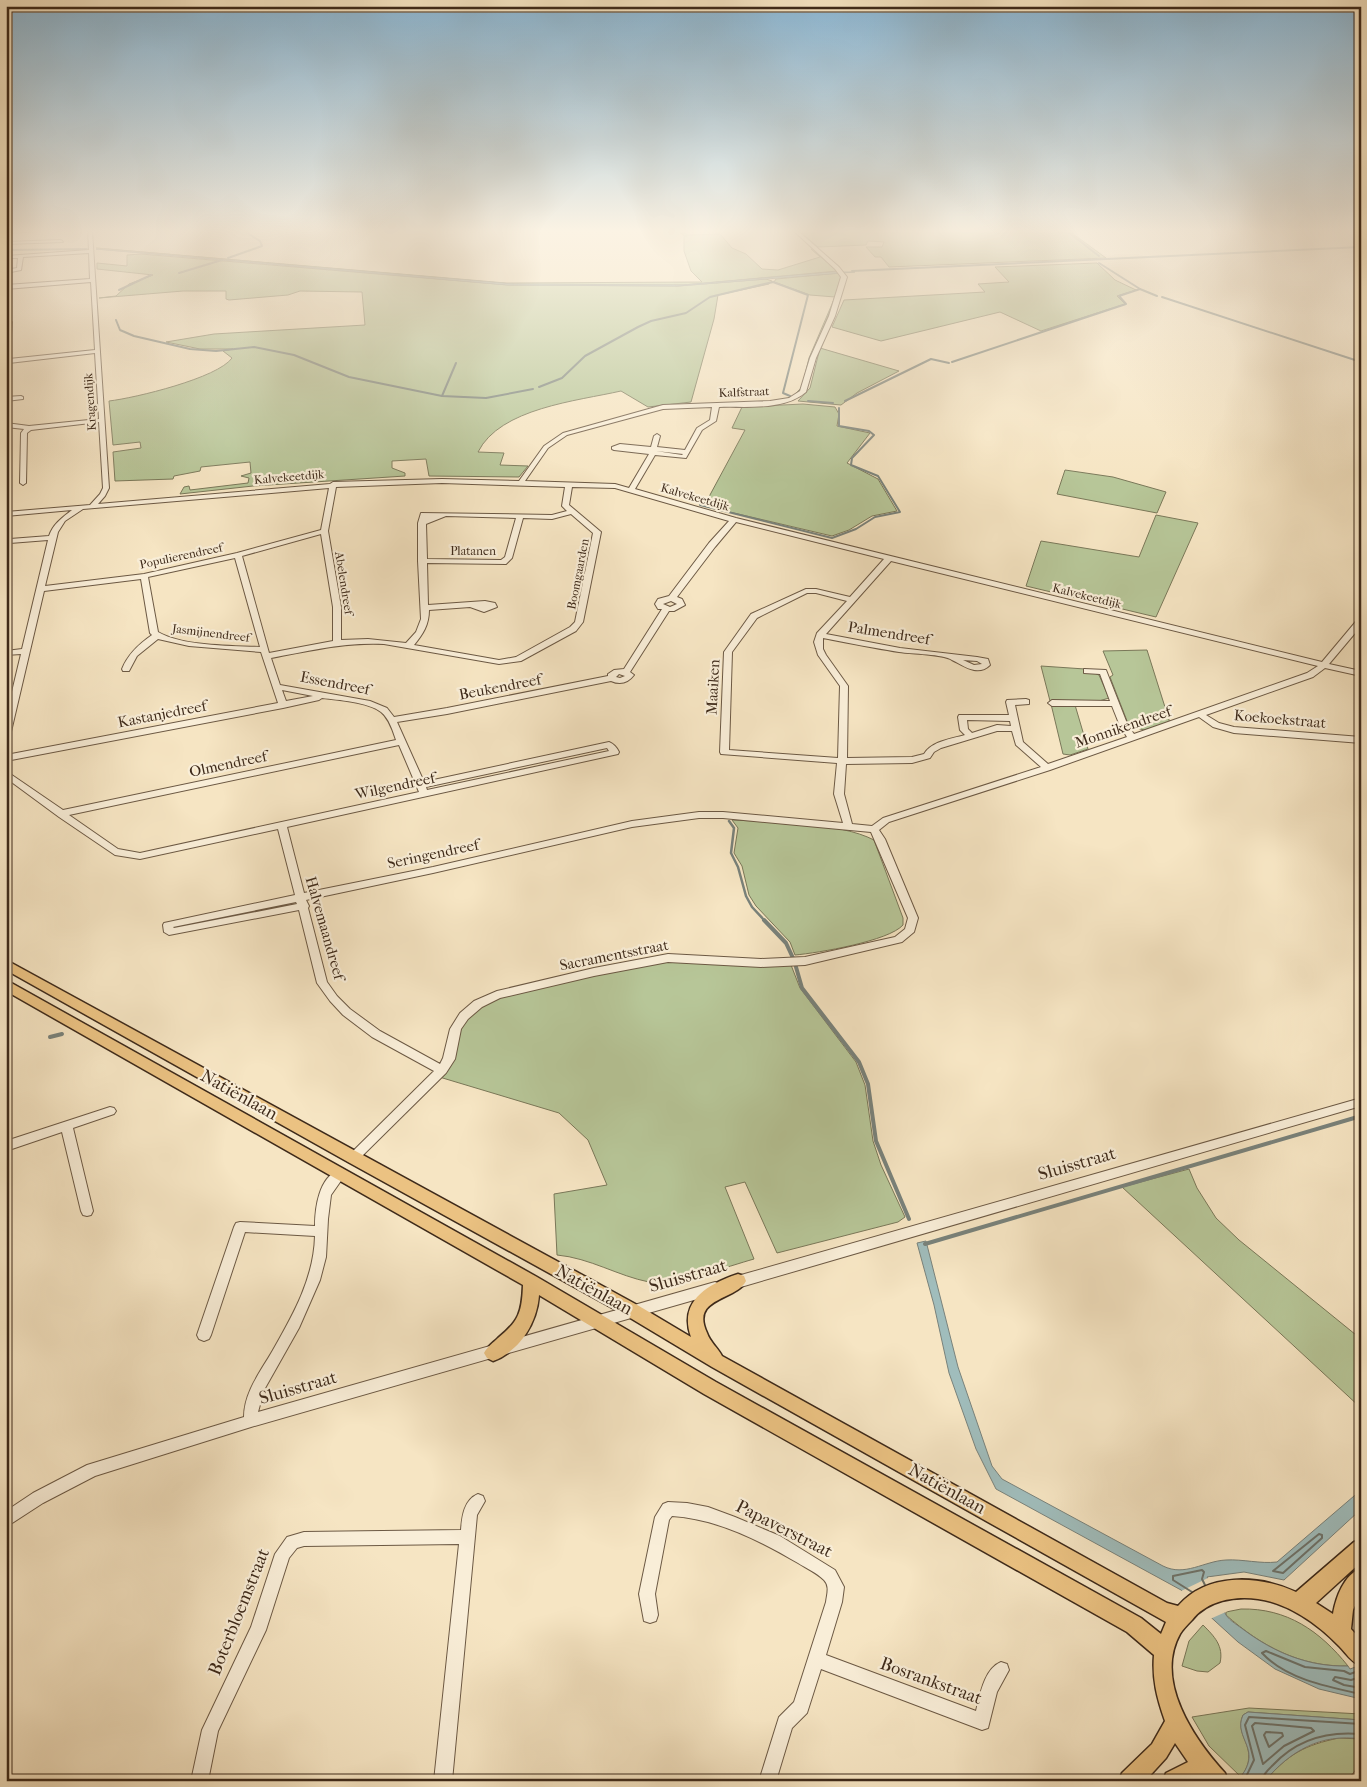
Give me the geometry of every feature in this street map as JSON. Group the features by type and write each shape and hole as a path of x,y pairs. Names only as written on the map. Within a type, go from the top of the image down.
{"main road":[{"name":"Natiënlaan","path":"6,964 352,1158 633,1311 718,1362 1163,1611 1184,1614"},
{"name":"Natiënlaan","path":"6,985 531,1282 710,1388 1134,1625 1164,1655"},
{"path":"718,1362 699,1336 696,1323 697,1310 701,1300 738,1281"},
{"path":"493,1353 519,1332 528,1320 531,1308 531,1282"},
{"path":"1298,1602 1309,1596 1361,1549"},
{"path":"1341,1633 1344,1601 1351,1588 1361,1578"},
{"path":"1211,1775 1183,1739 1175,1724 1165,1690 1164,1655 1172,1631 1184,1614 1201,1600 1219,1592 1245,1589 1260,1590 1298,1602 1341,1633 1361,1656"},
{"path":"1130,1781 1159,1751 1175,1724"},
{"path":"1174,1781 1188,1773 1211,1775"}],"street":[{"name":"Kragendijk","path":"92,506 103,496 106,488 95,314"},
{"name":"Kalfstraat","path":"521,484 542,452 534,451 557,432 607,417 611,420 663,407 777,402 791,399 803,392 813,358 831,314"},
{"path":"9,322 6,362 98,351"},
{"path":"6,399 21,398"},
{"path":"652,452 684,457 698,436 700,429 713,421 716,404"},
{"path":"6,424 29,428 103,420"},
{"path":"23,483 24,432 29,428"},
{"path":"631,490 652,452 657,436"},
{"name":"Kalvekeetdijk","path":"6,514 333,484 414,481 608,486 631,490 734,520 1361,674"},
{"name":"Abelendreef","path":"333,484 324,531 337,607 337,644"},
{"path":"408,646 423,626 425,608 422,561 423,523 446,514 552,517 570,512 565,506 569,484"},
{"path":"6,736 52,538 63,520 80,508"},
{"name":"Boomgaarden","path":"337,644 368,641 499,662 518,659 573,629 580,622 597,536 594,529 570,512"},
{"name":"Platanen","path":"422,561 503,562 508,558 520,516"},
{"name":"Beukendreef","path":"392,720 612,678 619,681 626,680 630,676 626,672 666,608 659,604 661,601 672,598 712,545 734,520"},
{"name":"Populierendreef","path":"40,589 144,576 238,555 324,531"},
{"path":"10,541 52,538"},
{"name":"Essendreef","path":"238,555 265,653 283,705"},
{"path":"874,829 848,825 839,794 844,686 841,679 819,651 817,641 850,599 889,558"},
{"name":"Jasmijnendreef","path":"144,576 154,632 157,636 172,641 265,653"},
{"name":"Maaiken","path":"842,761 724,752 728,652 754,616 806,591 816,591 850,599"},
{"path":"425,608 471,604"},
{"name":"Monnikendreef","path":"874,829 886,820 1047,768 1310,675 1324,665 1361,621"},
{"name":"Palmendreef","path":"820,635 954,657"},
{"path":"126,669 128,660 146,643 157,636"},
{"path":"265,653 337,644"},
{"path":"6,653 26,651"},
{"path":"1087,671 1104,672 1124,726 1132,738"},
{"name":"Essendreef","path":"277,688 322,694 375,705 384,710 392,720 423,789"},
{"name":"Kastanjedreef","path":"6,758 283,705 316,698 322,694"},
{"path":"1026,702 1010,702 1015,729 1022,748 1047,768"},
{"path":"1052,703 1116,704"},
{"name":"Koekoekstraat","path":"1200,714 1216,724 1234,730 1361,740"},
{"path":"970,736 964,730 962,717 1013,718"},
{"path":"842,761 920,759 928,756 931,750 938,746 997,728 1015,729"},
{"name":"Olmendreef","path":"62,815 78,809 401,742"},
{"name":"Wilgendreef","path":"6,774 115,852 140,856 282,824 423,789 609,744 615,752 423,789"},
{"name":"Seringendreef","path":"301,902 168,925 169,932 301,902 434,870 660,820 723,815 848,825"},
{"name":"Halvemaandreef","path":"282,824 322,983 331,996 363,1028 442,1070"},
{"name":"Sacramentsstraat","path":"352,1158 442,1070 449,1059 456,1029 464,1016 478,1004 497,994 594,972 668,958 790,963 898,940 910,930 912,918 874,829"},
{"name":"Sluisstraat","path":"6,1520 38,1498 92,1470 251,1421 1361,1102"},
{"path":"6,1146 110,1111"},
{"path":"66,1125 87,1211"},
{"path":"251,1421 253,1398 304,1305 318,1267 323,1201 330,1183 340,1175"},
{"path":"204,1335 240,1227 320,1231"},
{"path":"443,1781 470,1513 478,1501"},
{"name":"Papaverstraat","path":"650,1615 647,1594 662,1516 668,1509 678,1509 718,1518 751,1530 830,1575 836,1588 834,1602 801,1707 785,1723 767,1781"},
{"name":"Boterbloemstraat","path":"198,1781 210,1730 258,1630 283,1554 292,1542 304,1538 468,1536"},
{"name":"Bosrankstraat","path":"816,1659 982,1722 989,1689 1001,1670"}],"green space":[{"path":"364,314 715,314 691,402 648,407 621,391 562,403 521,416 503,425 489,437 478,452 504,453 500,465 528,466 519,477 429,476 426,459 392,461 392,468 405,473 405,476 253,486 180,494 184,487 189,486 190,490 248,483 249,478 241,476 251,473 250,462 201,467 200,471 174,476 173,479 115,481 113,452 141,448 140,442 113,445 109,401 137,396 194,380 211,373 232,358 223,351 233,349 200,349 166,342 214,334 365,325"},
{"path":"828,314 811,360 803,389 794,395 802,387 809,358"},
{"path":"838,314 990,314 881,341 832,327"},
{"path":"1005,314 1093,314 1041,331"},
{"path":"820,348 899,371 857,393 841,405 798,401 810,388"},
{"path":"803,404 835,407 839,414 837,426 870,433 847,463 878,479 897,511 872,516 849,530 832,536 704,506 745,430 732,428 742,407"},
{"path":"1065,470 1113,477 1166,492 1157,513 1057,494"},
{"path":"1156,515 1198,523 1156,617 1026,586 1041,541 1139,557"},
{"path":"1147,650 1170,723 1144,730 1129,726 1110,677 1113,675 1103,651"},
{"path":"1041,666 1085,669 1099,675 1109,698 1099,701 1050,701"},
{"path":"1051,704 1075,705 1088,749 1070,755 1063,754"},
{"path":"732,820 824,826 859,834 874,840 903,918 903,925 895,931 869,941 836,949 795,955 790,942 756,906 749,895 742,866 734,853 738,828"},
{"path":"668,958 791,965 800,988 856,1062 865,1085 873,1141 881,1165 905,1217 898,1222 777,1253 745,1182 725,1187 754,1259 701,1275 672,1281 649,1282 581,1260 557,1255 554,1194 607,1185 588,1140 559,1113 436,1076 456,1029 487,998"},
{"path":"1189,1169 1197,1188 1216,1218 1239,1240 1361,1339 1361,1408 1122,1187"},
{"path":"1241,1609 1258,1610 1288,1617 1314,1632 1348,1666 1314,1663 1267,1645 1226,1615 1226,1612"},
{"path":"1203,1625 1214,1637 1221,1651 1220,1663 1208,1672 1182,1666 1189,1641"},
{"path":"1249,1708 1361,1714 1361,1720 1248,1712 1243,1715 1241,1730 1249,1758 1247,1767 1241,1777 1209,1746 1192,1717"},
{"path":"1339,1738 1361,1739 1361,1763 1347,1781 1265,1781 1281,1764 1298,1752 1316,1744"}],"water":[{"path":"926,1241 958,1367 992,1466 1002,1479 1163,1566 1179,1570 1226,1560 1277,1562 1361,1490 1361,1509 1284,1580 1244,1572 1207,1577 1226,1615 1244,1630 1280,1652 1306,1661 1334,1666 1348,1666 1350,1669 1361,1665 1361,1699 1319,1689 1275,1669 1238,1642 1181,1590 996,1489 976,1449 949,1373 934,1305 917,1243"},
{"path":"1248,1712 1361,1720 1361,1739 1333,1739 1307,1746 1285,1761 1265,1781 1237,1781 1249,1761 1249,1753 1241,1723 1243,1715"}],"pier":[{"path":"1210,1577 1228,1611 1210,1619 1179,1592"}],"waterway":[{"path":"539,387 562,378 585,356 638,327 651,321 680,314"},
{"path":"790,396 783,393 803,314"},
{"path":"952,362 1095,314"},
{"path":"1215,314 1361,362"},
{"path":"116,320 120,330 134,336 190,349 216,351 254,347 294,355 349,377 442,396"},
{"path":"845,401 931,359 949,363"},
{"path":"442,396 456,363"},
{"path":"442,396 486,398 533,389"},
{"path":"808,401 833,403"},
{"path":"700,505 832,538 856,529 875,517 900,512 878,476 851,465 852,458 874,435 869,431 839,426 839,408"},
{"path":"729,821 734,828 731,853 738,867 746,896 752,907 765,921"},
{"path":"764,920 786,943 793,958"},
{"path":"796,967 802,988 859,1062 868,1084 876,1141 909,1219"},
{"path":"50,1037 62,1034"},
{"path":"925,1244 1361,1116"}]}
